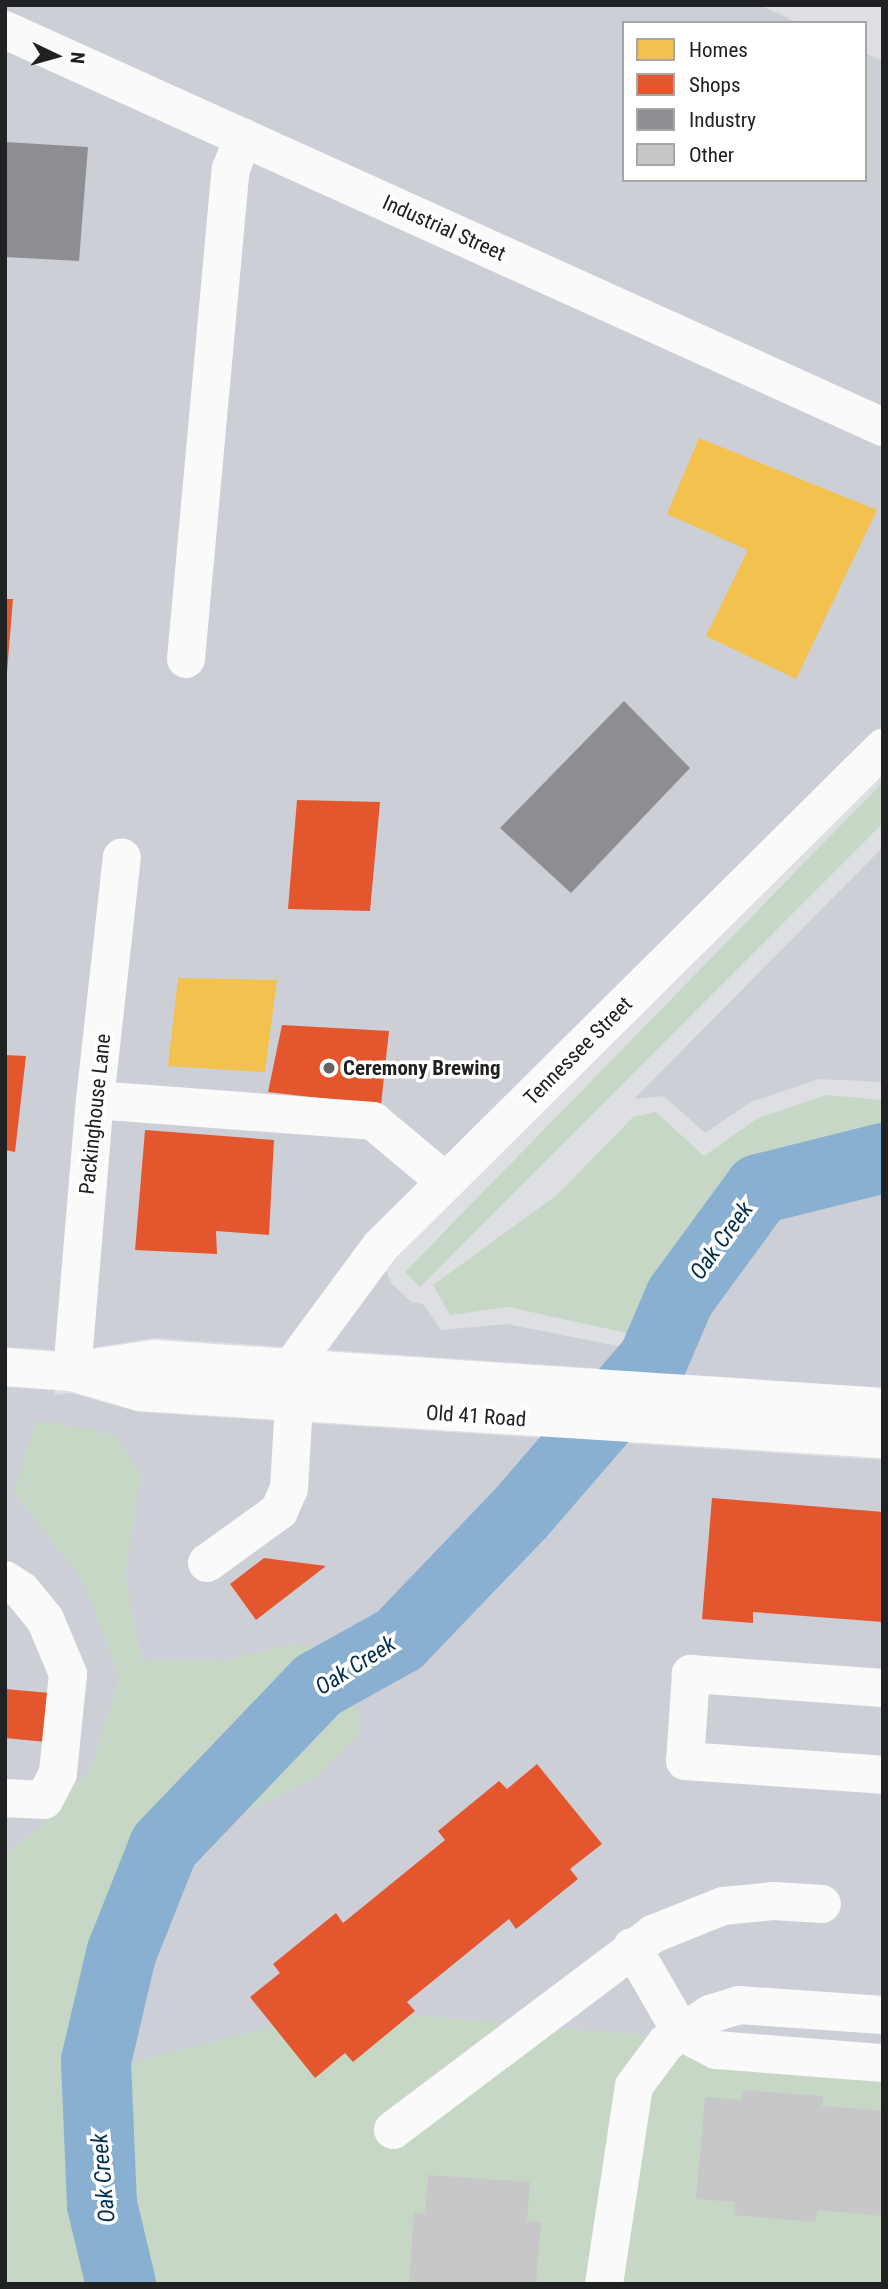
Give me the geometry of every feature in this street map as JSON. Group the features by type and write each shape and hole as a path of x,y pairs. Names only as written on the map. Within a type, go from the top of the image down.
{"street":[{"name":"Industrial Street","path":"5,30 883,427"},
{"path":"186,659 231,169 243,137"},
{"name":"Tennessee Street","path":"292,1386 380,1247 883,748"},
{"name":"Packinghouse Lane","path":"72,1372 95,1100 122,857"},
{"path":"95,1100 373,1121 446,1182"},
{"name":"Old 41 Road","path":"5,1367 72,1372 153,1359 292,1386 521,1403 724,1414 883,1407"},
{"path":"207,1563 279,1511 289,1489 292,1386"},
{"name":"Old 41 Road","path":"724,1414 883,1439"},
{"path":"5,1580 22,1591 45,1619 68,1674 58,1773 44,1800 5,1798"},
{"path":"883,1688 691,1674 685,1761 883,1775"},
{"path":"393,2130 632,1948 696,1914 723,1906 774,1901 822,1904"},
{"path":"632,1948 681,2032 716,2050 883,2062"},
{"path":"604,2284 634,2086 681,2032 710,2014 739,2005 883,2015"}],"shaded area":[{"path":"5,5 760,5 795,21 622,21 622,182 867,182 867,54 883,61 883,757 386,1269 391,1283 411,1302 423,1304 441,1330 507,1324 653,1353 662,1345 746,1210 799,1184 883,1161 883,1388 154,1338 73,1351 5,1347"},
{"path":"883,847 883,1082 819,1079 751,1102 705,1133 664,1096 634,1099"},
{"path":"5,1387 54,1390 55,1395 71,1393 139,1412 883,1460 883,2056 345,2009 133,2063 114,1999 137,1900 180,1844 317,1776 298,1643 226,1660 141,1661 125,1575 141,1475 14,1492 85,1582 120,1679 90,1770 43,1824 5,1856"}],"green space":[{"path":"883,782 883,823 420,1287 405,1272"},
{"path":"826,1095 883,1100 883,1142 791,1168 733,1198 645,1337 508,1307 450,1315 433,1285 557,1195 633,1117 656,1112 704,1156 758,1118"},
{"path":"37,1420 114,1434 141,1475 125,1575 141,1661 226,1660 298,1643 351,1654 360,1733 318,1776 180,1844 137,1900 114,1999 133,2062 345,2009 883,2056 883,2284 5,2284 5,1856 43,1824 90,1770 120,1679 84,1582 14,1492"}],"building: Homes":[{"path":"699,438 877,510 796,679 706,636 748,550 667,514"},
{"path":"178,978 277,980 265,1072 168,1066"}],"building: Shops":[{"path":"5,599 13,599 7,672 5,672"},
{"path":"297,800 380,802 370,911 288,909"},
{"path":"282,1025 389,1031 381,1105 268,1092"},
{"path":"5,1055 26,1056 15,1152 5,1150"},
{"path":"145,1130 274,1140 269,1235 216,1231 217,1254 135,1250"},
{"path":"712,1498 883,1512 883,1622 753,1612 753,1623 702,1619"},
{"path":"264,1558 326,1566 256,1620 230,1584"},
{"path":"5,1689 61,1694 57,1743 5,1738"},
{"path":"537,1764 602,1844 570,1869 578,1879 516,1929 509,1919 407,2002 415,2011 353,2062 345,2053 315,2078 250,1997 280,1973 273,1964 336,1913 343,1923 445,1840 438,1831 499,1781 507,1789"}],"building: Industry":[{"path":"5,142 88,147 79,261 5,257"},
{"path":"624,701 690,768 571,893 500,828"}],"building: Other":[{"path":"743,2090 823,2096 822,2106 883,2111 883,2216 817,2210 816,2222 734,2215 735,2202 696,2199 705,2097 742,2100"},
{"path":"428,2175 530,2182 527,2221 541,2222 536,2284 409,2284 414,2213 425,2214"}],"waterway":[{"name":"Oak Creek","path":"121,2284 102,2205 96,2061 121,1954 164,1846 318,1685 399,1640 520,1514 653,1360 680,1297 759,1189 883,1158"}],"place":[{"name":"Ceremony Brewing","path":"329,1068"}]}
